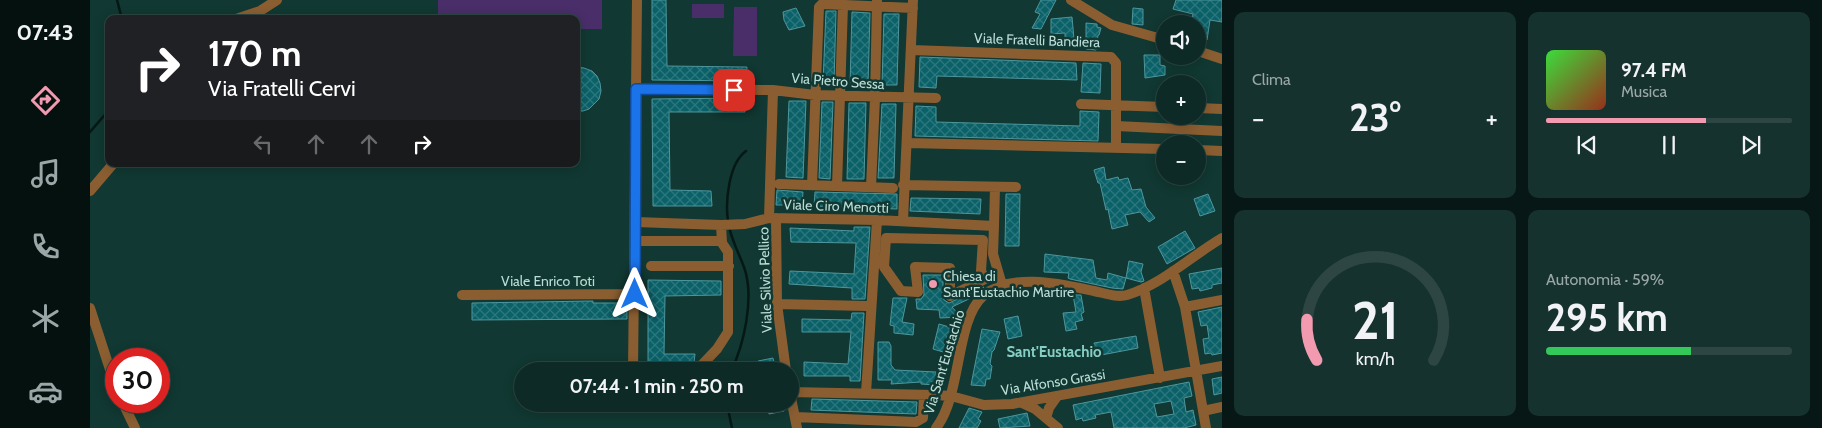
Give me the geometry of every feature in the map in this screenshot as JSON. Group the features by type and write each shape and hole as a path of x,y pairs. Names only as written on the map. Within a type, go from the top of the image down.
{"street":[{"path":"248,15 260,11 277,0"},
{"path":"633,362 637,0"},
{"path":"1071,0 1112,25 1156,37"},
{"path":"871,187 877,3"},
{"path":"812,185 819,7 822,4 913,4 907,143 898,187 902,221"},
{"path":"837,186 843,5"},
{"name":"Viale Fratelli Bandiera","path":"911,50 1111,57 1116,63 1116,148"},
{"path":"1206,54 1222,60"},
{"path":"636,89 773,90"},
{"name":"Via Pietro Sessa","path":"773,218 773,90 815,96 936,98"},
{"path":"1081,104 1156,107"},
{"path":"1206,108 1222,109"},
{"path":"1116,126 1222,130"},
{"path":"907,143 1156,149"},
{"path":"1206,150 1222,151"},
{"path":"90,191 110,167"},
{"path":"779,184 871,187 1016,187"},
{"path":"996,186 993,254 1002,286"},
{"name":"Viale Ciro Menotti","path":"636,222 721,225 746,224 773,218 877,220 994,226"},
{"name":"Viale Silvio Pellico","path":"773,218 777,304 785,362"},
{"path":"866,393 869,307 877,220"},
{"path":"705,362 717,349 728,332 729,266 728,252 722,241 721,225"},
{"path":"886,238 983,240 982,271 985,280 950,296 950,268 915,267 918,292 901,291 884,267 886,238"},
{"name":"Via Sant'Eustachio","path":"936,428 945,412 950,396 972,312 983,297 1002,286 1015,282 1062,284 1126,295 1144,288 1173,271 1222,238"},
{"path":"635,241 722,241"},
{"path":"651,266 729,266"},
{"path":"1173,271 1185,307 1206,428"},
{"path":"1144,288 1160,378"},
{"name":"Viale Enrico Toti","path":"462,295 635,294"},
{"path":"1185,307 1222,300"},
{"path":"777,304 869,307"},
{"path":"90,308 105,354"},
{"name":"Via Alfonso Grassi","path":"799,392 950,396 984,405 1022,404 1222,366"},
{"path":"795,417 916,422 923,418 924,395"},
{"path":"1046,418 1049,408 1056,398"},
{"path":"1022,404 1035,409 1058,428"},
{"path":"1203,411 1222,407"},
{"path":"794,412 797,428"},
{"path":"128,413 135,428"}],"shaded area":[{"path":"438,0 602,0 602,29 580,29 580,15 438,15"},
{"path":"692,4 724,4 724,18 692,18"},
{"path":"734,7 757,7 757,56 733,56"}],"building":[{"path":"652,0 666,0 667,66 747,67 746,81 652,80"},
{"path":"1041,0 1056,0 1041,29 1032,28 1040,14 1035,12"},
{"path":"1176,0 1222,0 1222,22 1210,20 1206,40 1206,15 1193,15 1173,9"},
{"path":"796,8 805,26 789,30 784,20 783,12"},
{"path":"1133,8 1143,9 1143,25 1132,24"},
{"path":"826,11 836,11 834,83 823,83"},
{"path":"852,12 870,13 868,85 850,85"},
{"path":"884,14 899,14 897,85 882,85"},
{"path":"1072,17 1074,39 1065,40 1065,33 1051,34 1051,19"},
{"path":"1086,23 1097,24 1097,27 1101,28 1096,50 1086,49"},
{"path":"1144,55 1156,55 1156,65 1165,66 1165,75 1145,78"},
{"path":"920,57 1076,63 1077,80 937,76 936,88 919,87"},
{"path":"1083,63 1101,64 1100,93 1081,92"},
{"path":"580,68 592,71 597,76 601,91 599,99 589,109 580,111"},
{"path":"745,98 745,112 669,112 670,190 711,191 712,206 653,206 652,99"},
{"path":"789,101 806,101 803,178 786,177"},
{"path":"822,102 833,102 830,179 819,178"},
{"path":"849,103 866,103 864,179 847,179"},
{"path":"882,104 896,104 894,178 878,178"},
{"path":"916,106 936,107 936,122 1080,126 1080,111 1099,112 1098,141 915,136"},
{"path":"1104,167 1106,180 1118,177 1119,180 1128,178 1132,190 1141,189 1146,207 1155,218 1149,222 1140,212 1125,215 1128,225 1112,229 1108,209 1106,210 1100,183 1098,183 1094,170"},
{"path":"777,190 803,192 802,205 776,205"},
{"path":"815,192 897,194 897,209 814,206"},
{"path":"1006,194 1020,194 1019,246 1005,246"},
{"path":"1208,194 1215,211 1200,216 1194,199"},
{"path":"911,198 981,199 980,214 910,211"},
{"path":"854,227 870,227 865,299 852,299 852,288 789,284 790,271 854,274 856,243 791,242 790,228 854,231"},
{"path":"1185,231 1195,248 1167,264 1158,247"},
{"path":"1045,254 1093,260 1096,278 1107,280 1108,273 1126,278 1123,289 1070,279 1068,278 1069,273 1044,272"},
{"path":"1129,261 1143,264 1141,272 1144,281 1126,278"},
{"path":"1222,268 1222,283 1212,285 1212,288 1200,291 1199,288 1192,289 1189,274"},
{"path":"923,275 943,275 943,296 944,300 949,303 984,287 973,297 952,307 961,317 940,318 939,310 917,309 916,299 921,299 924,295"},
{"path":"648,280 721,281 721,295 665,296 664,354 695,354 694,362 648,362"},
{"path":"1073,295 1081,295 1084,312 1081,314 1083,320 1075,322 1077,329 1066,331 1063,313 1076,312"},
{"path":"893,298 907,298 902,322 914,324 913,335 894,333 894,326 890,325"},
{"path":"593,301 593,303 623,303 623,308 627,308 627,319 472,320 472,303"},
{"path":"1222,307 1222,353 1205,354 1203,339 1209,338 1207,325 1201,326 1198,312"},
{"path":"852,313 864,313 860,381 850,381 850,376 804,376 804,362 848,364 851,332 802,332 802,319 851,320"},
{"path":"1018,316 1022,336 1008,339 1004,319"},
{"path":"939,324 956,329 950,354 933,349"},
{"path":"982,329 1000,332 992,352 990,379 986,379 985,386 971,385"},
{"path":"1136,336 1138,348 1096,356 1094,343"},
{"path":"878,342 889,342 891,346 891,365 895,370 936,372 935,385 921,384 921,382 891,384 892,380 878,380"},
{"path":"773,358 774,362 758,362"},
{"path":"1222,377 1222,393 1214,395 1212,379"},
{"path":"1189,382 1192,396 1184,398 1186,412 1193,410 1196,425 1184,428 1114,428 1111,412 1095,415 1096,418 1083,421 1082,418 1076,420 1073,405","holes":["1171,401 1174,414 1157,417 1154,404"]},
{"path":"812,399 917,402 916,414 811,410"},
{"path":"969,408 982,412 978,419 981,421 977,428 959,428"},
{"path":"1027,413 1030,426 1000,428 998,419"}],"waterway":[{"path":"117,0 121,15"},
{"path":"90,132 105,115"},
{"path":"728,221 727,203 732,173 740,157 746,151"},
{"path":"729,226 748,282 748,308 744,335 735,362"},
{"path":"729,412 732,428"}],"place":[{"name":"Chiesa di Sant'Eustachio Martire","path":"933,284"}],"district":[{"name":"Sant'Eustachio","path":"1054,352"}],"route":[{"path":"635,294 636,89 734,90"}]}
